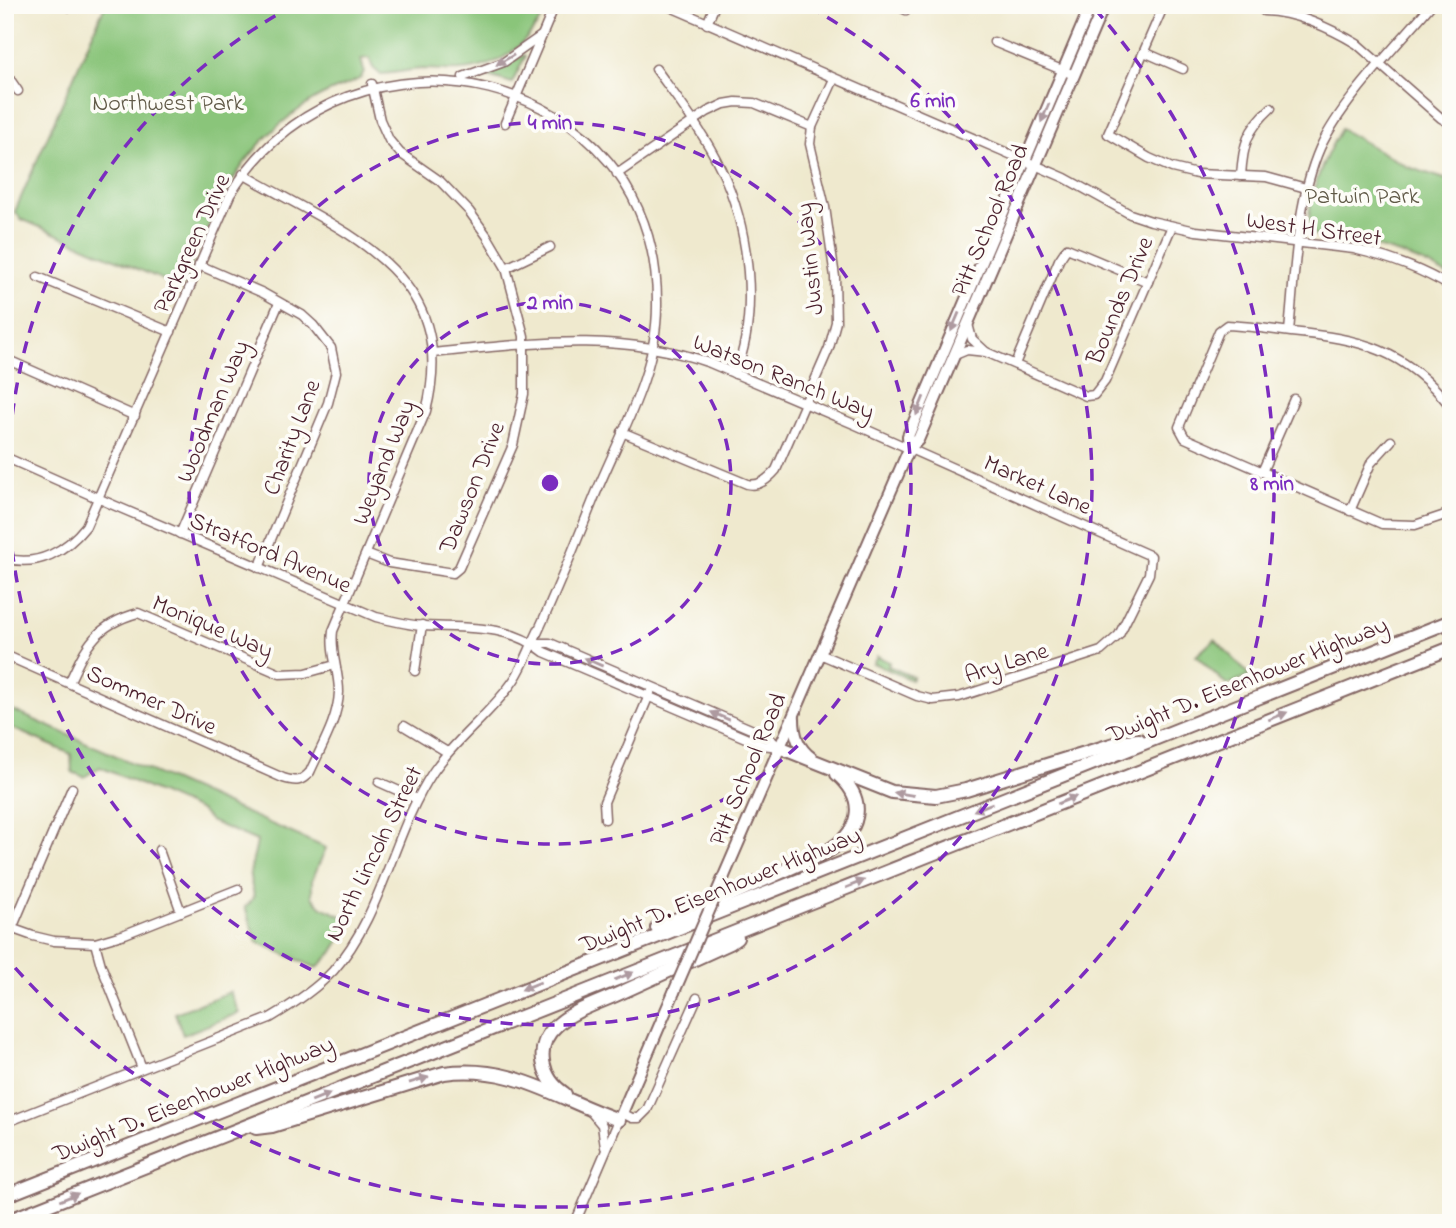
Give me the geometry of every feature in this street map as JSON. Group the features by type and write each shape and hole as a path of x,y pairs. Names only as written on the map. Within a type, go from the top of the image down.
{"highway":[{"name":"Dwight D. Eisenhower Highway","path":"5,1196 1451,621"},
{"name":"Dwight D. Eisenhower Highway","path":"5,1222 1451,648"},
{"path":"779,747 892,792 936,796 966,790 1124,741 1160,737"},
{"path":"594,962 658,928 826,852 845,840 856,819 857,804 852,791 829,769"},
{"path":"579,1103 558,1090 544,1070 542,1055 545,1041 557,1025 730,943 755,924"},
{"path":"235,1131 272,1126 434,1076 463,1070 503,1074 620,1117"}],"main road":[{"name":"Pitt School Road","path":"620,1117 909,449 918,440 955,355 1035,166 1091,5"},
{"name":"Pitt School Road","path":"909,449 908,436 1024,162 1104,5"},
{"path":"796,710 794,730 801,747 829,769"}],"street":[{"path":"505,123 555,5"},
{"name":"West H Street","path":"666,5 1065,178 1130,214 1172,226 1378,254 1419,270 1451,287"},
{"path":"707,23 715,5"},
{"path":"895,5 907,8"},
{"path":"1164,5 1108,134 1139,153 1172,168 1197,174 1266,177 1306,188"},
{"path":"1289,331 1306,188 1321,148 1344,108 1431,5"},
{"path":"1264,11 1284,11 1347,38 1451,124"},
{"path":"463,77 500,64 543,34"},
{"path":"994,42 1068,73"},
{"path":"1144,52 1183,69"},
{"path":"656,69 693,121 722,170 736,207 748,287 749,327 735,374"},
{"path":"5,72 18,91"},
{"name":"Parkgreen Drive","path":"5,558 30,560 48,557 64,549 86,526 222,213 243,174 272,139 304,113 344,92 406,77 463,77 518,93"},
{"name":"Justin Way","path":"622,432 754,486 769,479 776,470 829,348 836,322 835,276 825,207 810,144 812,127 834,79"},
{"name":"Dawson Drive","path":"366,554 389,563 453,573 459,568 513,444 524,394 525,344 506,268 469,211 440,181 400,153 389,140 380,120 372,84"},
{"name":"North Lincoln Street","path":"5,1123 270,1018 291,1006 333,970 360,929 417,799 447,752 514,680 533,643 646,376 657,308 655,267 642,220 617,174 598,149 571,125 546,107 518,93"},
{"path":"617,174 693,121 724,104 743,101 754,103 812,127"},
{"path":"1241,176 1242,155 1250,131 1271,108"},
{"name":"Weyand Way","path":"243,174 364,243 387,261 418,304 429,330 432,353 430,397 426,411 344,604 332,641 338,678 337,705 310,772 304,779 295,782 283,778"},
{"name":"Bounds Drive","path":"955,355 967,350 986,352 1086,396 1094,395 1105,382 1172,226"},
{"path":"506,268 550,247"},
{"path":"1015,364 1059,260 1067,248 1148,282"},
{"name":"Charity Lane","path":"200,265 241,282 302,315 323,335 331,348 336,372 328,403 259,568"},
{"path":"38,276 171,332"},
{"name":"Woodman Way","path":"180,534 279,303"},
{"path":"968,324 972,338 986,352"},
{"path":"1451,407 1447,396 1414,369 1375,348 1339,337 1231,325 1223,327 1179,427 1185,438 1382,524 1415,525 1451,513"},
{"name":"Watson Ranch Way","path":"432,353 572,341 684,355 735,374 909,449"},
{"path":"8,360 135,416"},
{"path":"1262,472 1294,399"},
{"path":"1350,510 1371,463 1391,440"},
{"name":"Market Lane","path":"909,449 1151,556"},
{"name":"Stratford Avenue","path":"5,457 376,617 422,625 486,628 516,635 544,652 648,697 762,745 779,747"},
{"name":"Ary Lane","path":"820,654 917,696 933,700 960,697 1101,651 1119,635 1149,574 1151,556"},
{"name":"Monique Way","path":"69,683 86,646 95,635 108,625 138,613 281,674 306,673 335,665"},
{"path":"415,671 422,625"},
{"name":"Stratford Avenue","path":"533,643 550,643 767,736 779,747"},
{"name":"Sommer Drive","path":"5,655 283,778"},
{"path":"605,819 604,802 652,687"},
{"path":"404,726 447,752"},
{"path":"379,782 417,799"},
{"path":"5,945 9,927 72,788"},
{"path":"159,849 181,912"},
{"path":"9,927 54,941 95,943 238,890"},
{"path":"95,943 100,965 142,1068"},
{"path":"620,1117 639,1118 647,1110 697,999"},
{"path":"579,1103 602,1125 605,1153"},
{"name":"Pitt School Road","path":"575,1223 620,1117"}],"green space":[{"name":"Northwest Park","path":"105,5 549,5 534,30 514,50 503,58 477,68 423,69 380,74 373,68 369,58 361,59 364,71 361,78 318,98 286,119 247,160 218,207 182,288 21,219 15,211"},
{"path":"524,55 512,83 488,76 489,73"},
{"name":"Patwin Park","path":"1341,129 1408,167 1451,181 1451,277 1402,255 1317,236 1311,232 1310,208 1317,179"},
{"path":"1215,639 1250,676 1227,685 1196,656"},
{"path":"877,656 889,662 888,666 913,677 911,680 873,663"},
{"path":"5,707 326,848 312,880 312,897 322,907 352,921 332,953 317,968 257,942 245,907 254,895 250,876 257,841 210,821 201,811 100,767 84,777 72,772 71,754 5,725"},
{"path":"230,992 239,1013 183,1035 175,1013"}]}
